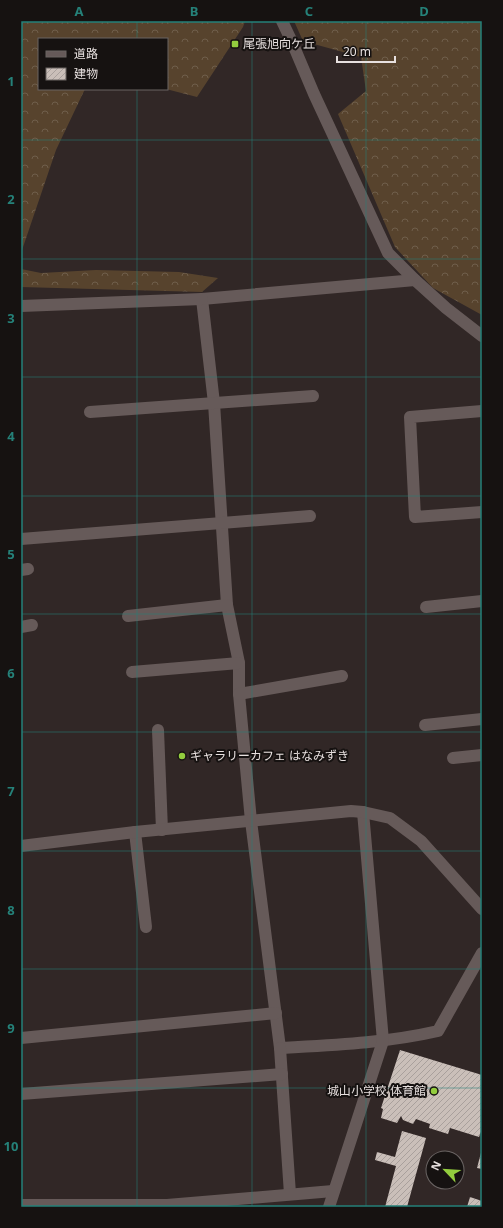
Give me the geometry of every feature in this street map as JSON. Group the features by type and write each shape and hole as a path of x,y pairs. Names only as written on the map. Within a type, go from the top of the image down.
{"street":[{"path":"282,21 388,254 446,308 482,336"},
{"path":"21,306 202,299 415,280"},
{"path":"202,299 214,403 227,605 238,663 239,694 252,821 280,1048 290,1194"},
{"path":"90,412 313,396"},
{"path":"482,411 410,417 415,517 482,512"},
{"path":"21,539 310,516"},
{"path":"426,607 482,601"},
{"path":"128,616 227,605"},
{"path":"132,672 238,663"},
{"path":"239,694 342,676"},
{"path":"425,725 482,719"},
{"path":"158,730 162,830"},
{"path":"453,758 482,755"},
{"path":"21,846 135,832 351,811 363,812 390,818 421,841 482,909"},
{"path":"329,1207 383,1041 363,812"},
{"path":"135,832 146,926"},
{"path":"280,1048 383,1041 438,1031 482,953"},
{"path":"21,1038 276,1013"},
{"path":"21,1094 282,1074"},
{"path":"21,1205 167,1206 290,1194 333,1192"}],"green space":[{"path":"21,21 245,21 243,27 197,97 168,90 168,38 38,38 38,90 85,90 56,150 21,253"},
{"path":"294,21 482,21 482,315 433,288 395,247 338,114 366,91 361,57 303,41"},
{"path":"21,269 41,273 96,270 179,272 218,278 202,292 21,287"}],"building":[{"name":"城山小学校 体育館","path":"400,1050 482,1075 482,1129 479,1137 450,1128 448,1134 429,1128 430,1124 416,1119 413,1124 403,1120 401,1116 397,1123 381,1118 383,1109 381,1108"},
{"path":"402,1131 426,1138 407,1207 385,1207 396,1166 375,1160 377,1152 395,1157"},
{"path":"482,1149 482,1169 477,1168"},
{"path":"470,1197 482,1201 482,1207 467,1207"}],"place":[{"name":"尾張旭向ケ丘","path":"235,44"},
{"name":"ギャラリーカフェ はなみずき","path":"182,756"},
{"name":"城山小学校 体育館","path":"434,1091"}]}
